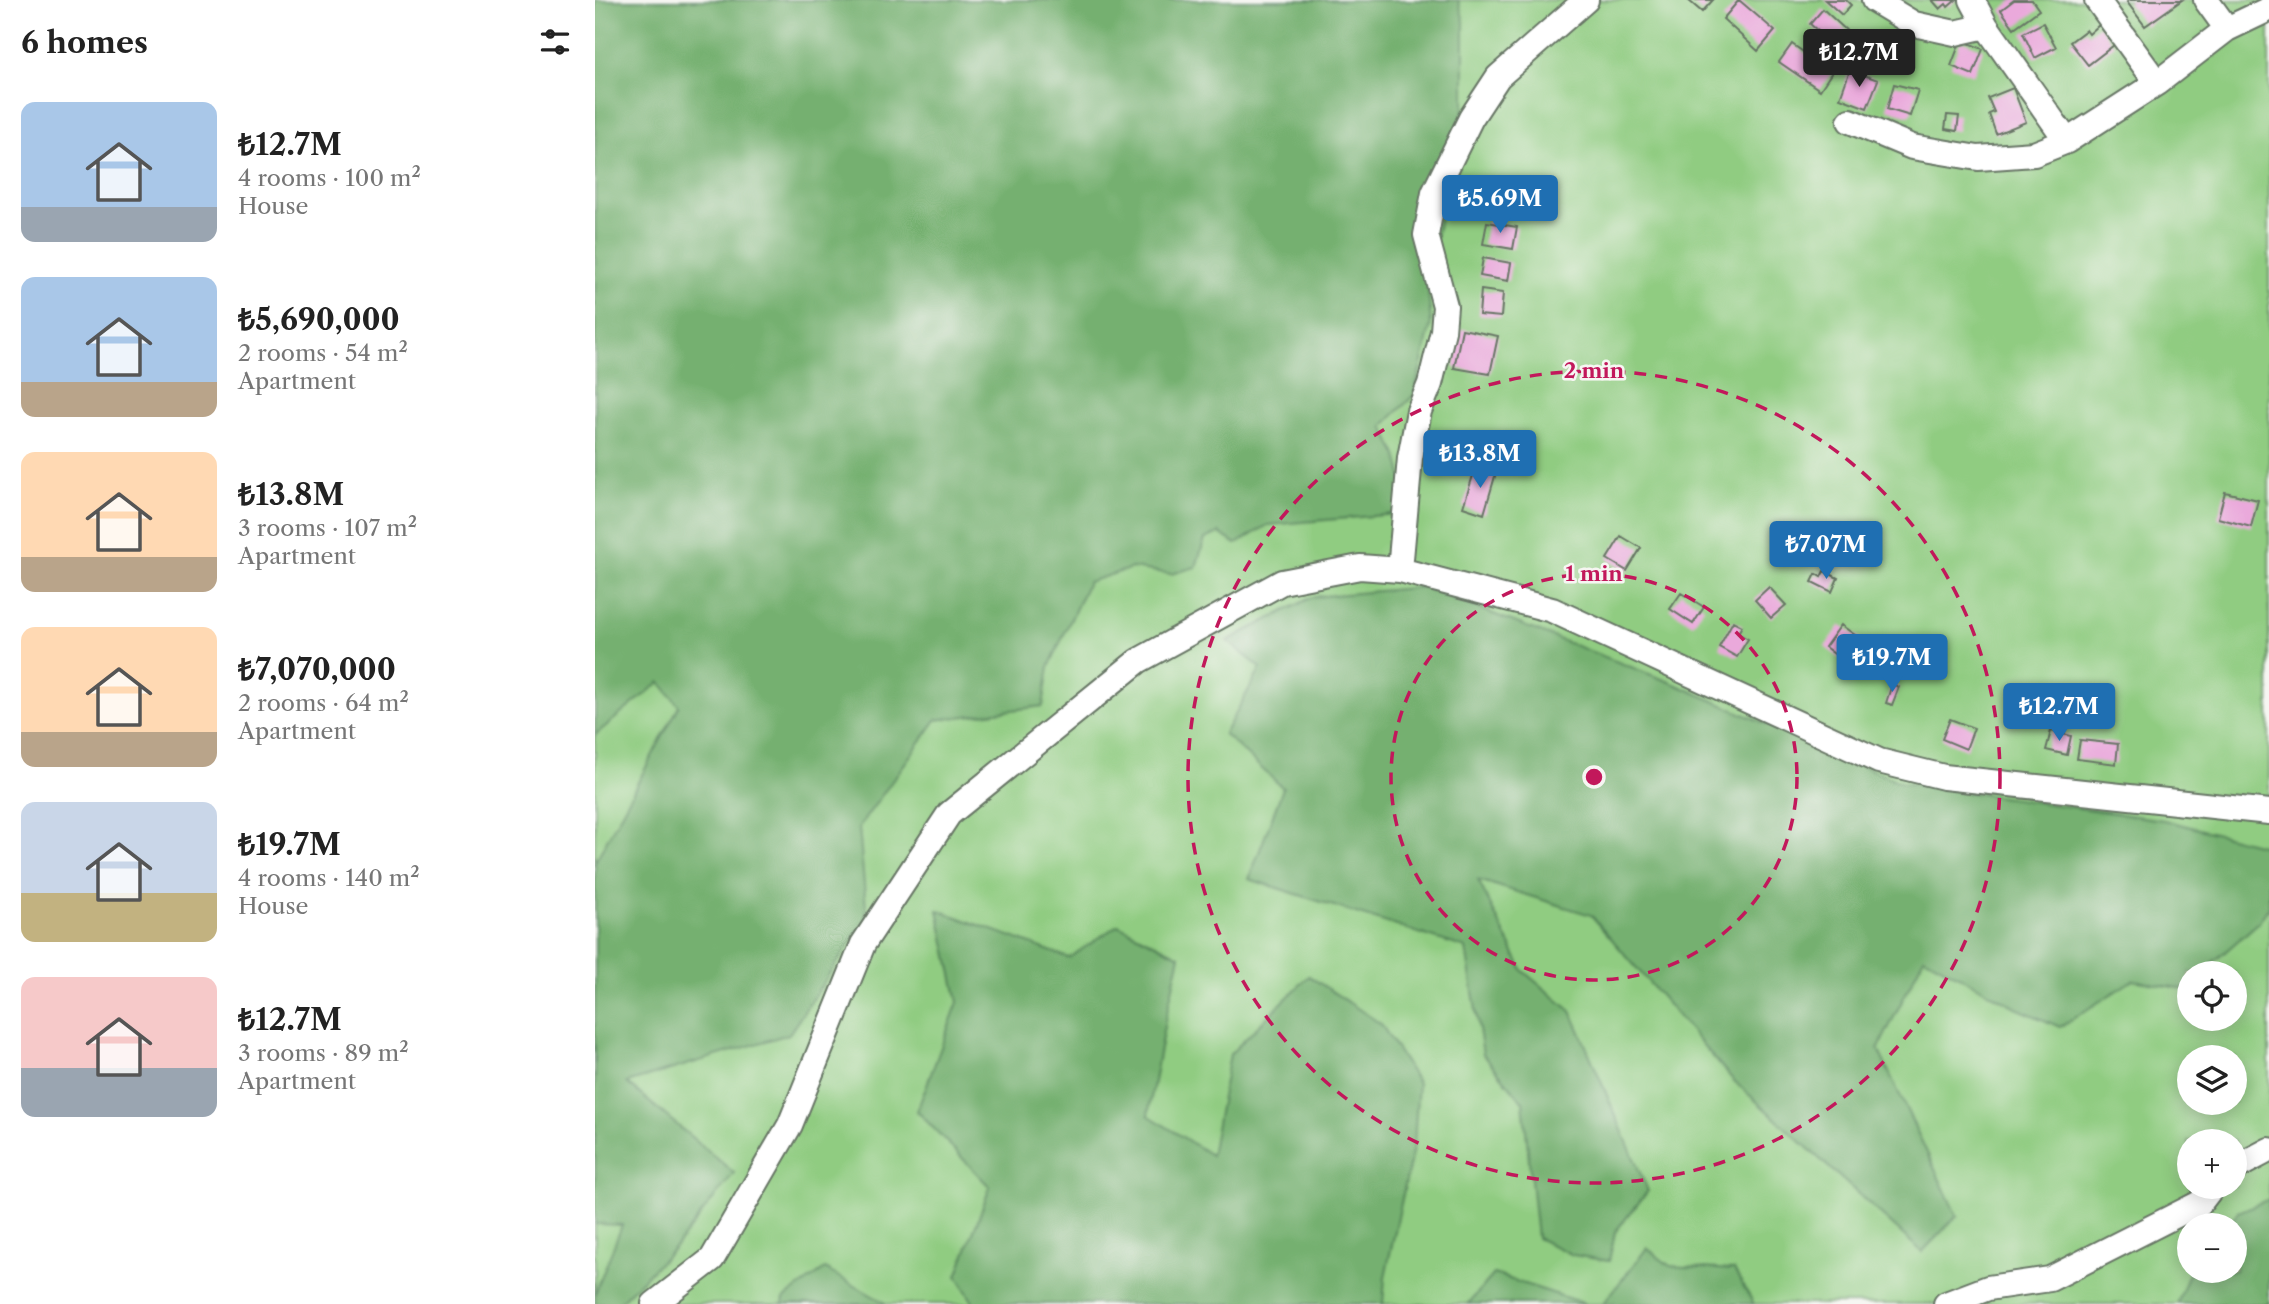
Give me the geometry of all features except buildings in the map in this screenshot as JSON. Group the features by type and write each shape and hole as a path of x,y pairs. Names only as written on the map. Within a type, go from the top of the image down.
{"street":[{"path":"1400,570 1410,458 1417,422 1443,331 1445,306 1426,235 1433,193 1471,117 1498,77 1586,0"},
{"path":"1874,0 1914,24 1955,33 1986,26"},
{"path":"1972,0 1986,26 2067,141"},
{"path":"2097,0 2157,83"},
{"path":"2206,0 2227,29"},
{"path":"1850,121 1912,147 1978,158 2034,154 2067,141 2157,83 2227,29 2269,9"},
{"path":"654,1304 712,1259 790,1125 863,944 949,814 1138,660 1282,582 1360,567 1400,570 1552,610 1879,761 1944,777 2269,812"},
{"path":"2247,1162 2269,1150"},
{"path":"1946,1304 1988,1288 2050,1279 2200,1203 2203,1199"}],"green space":[{"path":"595,0 2269,0 2269,1304 595,1304"},
{"path":"595,0 1458,0 1464,21 1464,108 1427,278 1431,324 1414,395 1383,426 1397,455 1405,487 1396,514 1268,525 1236,544 1219,533 1205,539 1196,567 1171,574 1132,568 1088,582 1049,667 1043,706 936,720 859,827 867,918 789,1034 627,1083 734,1173 676,1246 618,1304 595,1304 595,1294 622,1225 595,1224 595,862 679,706 660,682 595,735"},
{"path":"1423,587 1670,682 1902,783 2164,820 2269,847 2269,906 2259,922 2215,961 2177,961 2177,988 2133,980 2060,1027 2021,1010 1924,957 1878,1049 1957,1216 1922,1252 1733,1080 1591,915 1478,880 1523,971 1571,1011 1648,1191 1615,1232 1609,1261 1573,1255 1537,1238 1523,1102 1483,1054 1466,948 1249,879 1283,788 1224,734 1261,668 1227,641 1312,597"},
{"path":"938,910 1069,958 1118,925 1180,956 1148,1115 1211,1155 1230,1054 1309,976 1381,1024 1418,1083 1414,1144 1385,1277 1383,1304 974,1304 957,1276 990,1187 917,1111 958,1002"},
{"path":"2269,1199 2269,1304 2177,1304 2185,1283 2247,1283 2247,1213 2238,1212"},
{"path":"1647,1248 1670,1266 1734,1270 1754,1304 1603,1304"},
{"path":"825,1269 887,1304 783,1304 784,1298"},
{"path":"1494,1274 1586,1304 1468,1304"}]}
